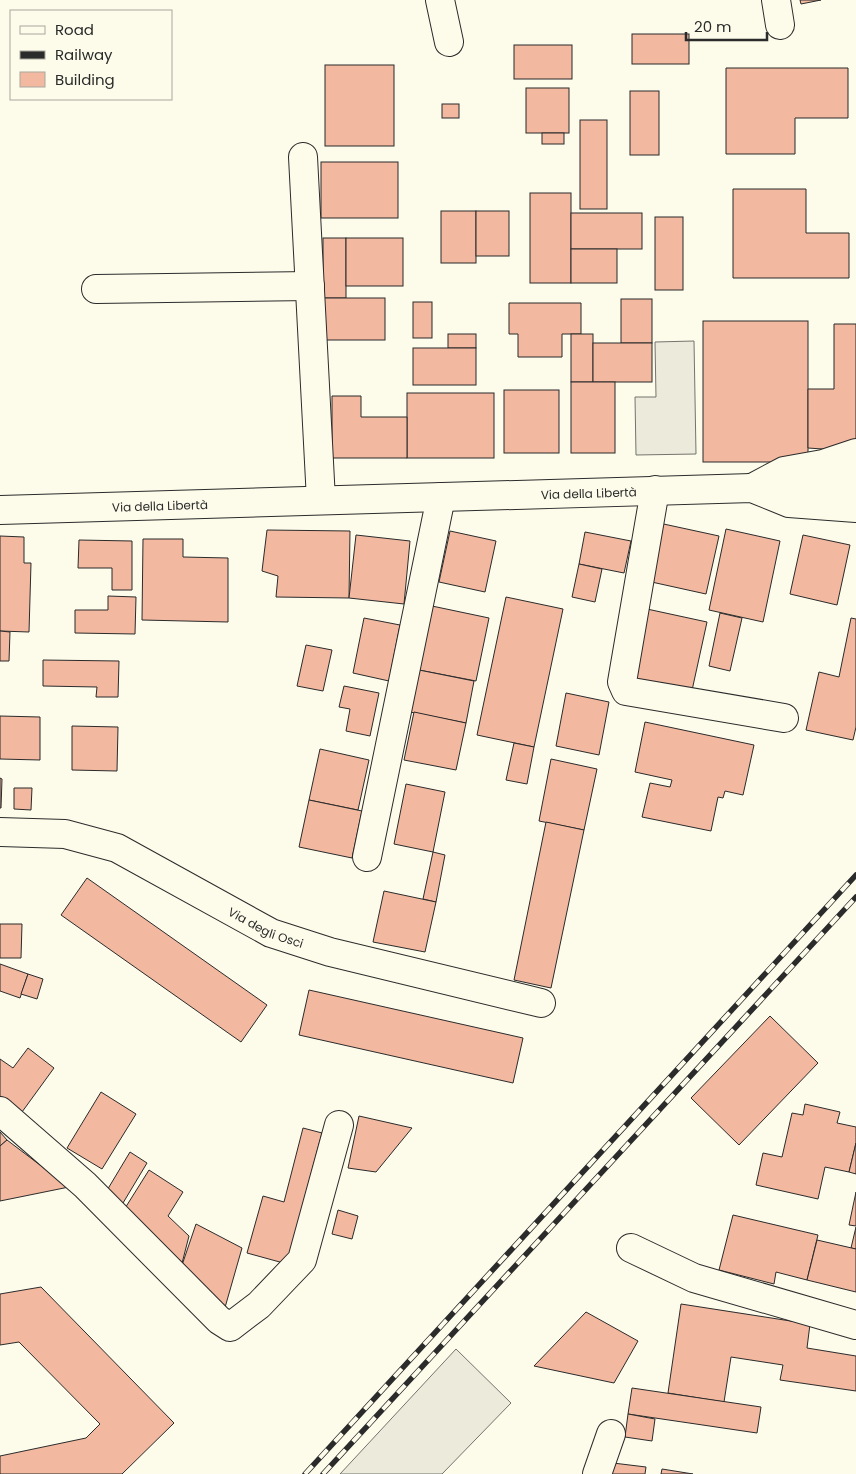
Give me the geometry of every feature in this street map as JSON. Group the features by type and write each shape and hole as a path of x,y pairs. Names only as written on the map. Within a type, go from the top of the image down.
{"street":[{"path":"440,0 449,42"},
{"path":"303,157 320,500"},
{"path":"96,289 310,286"},
{"path":"752,488 784,471 823,464 856,453"},
{"name":"Via della Libertà","path":"0,510 752,488 856,480"},
{"path":"752,488 789,503 856,508"},
{"path":"655,490 622,682 626,691 784,718"},
{"path":"368,858 441,497"},
{"name":"Via degli Osci","path":"0,832 65,834 116,848 271,933 330,952 541,1003"},
{"path":"0,1111 85,1186 219,1320 230,1327 259,1305 302,1260 340,1125"},
{"path":"631,1248 694,1278 856,1326"},
{"path":"596,1474 611,1434"}],"shaded area":[{"path":"694,341 696,454 636,455 635,397 656,397 655,342"},
{"path":"456,1349 511,1403 442,1474 340,1474"}],"building":[{"path":"800,0 821,0 801,4"},
{"path":"632,34 689,34 689,64 632,64"},
{"path":"514,45 572,45 572,79 514,79"},
{"path":"325,65 394,65 394,146 325,146"},
{"path":"726,68 848,68 848,118 795,118 795,154 726,154"},
{"path":"526,88 569,88 569,133 526,133"},
{"path":"630,91 659,91 659,155 630,155"},
{"path":"442,104 459,104 459,118 442,118"},
{"path":"580,120 607,120 607,209 580,209"},
{"path":"542,133 564,133 564,144 542,144"},
{"path":"321,162 398,162 398,218 321,218"},
{"path":"733,189 806,189 806,233 849,233 849,278 733,278"},
{"path":"530,193 571,193 571,283 530,283"},
{"path":"441,211 476,211 476,263 441,263"},
{"path":"476,211 509,211 509,256 476,256"},
{"path":"571,213 642,213 642,249 571,249"},
{"path":"655,217 683,217 683,290 655,290"},
{"path":"323,238 346,238 346,298 323,298"},
{"path":"346,238 403,238 403,286 346,286"},
{"path":"571,249 617,249 617,283 571,283"},
{"path":"323,298 385,298 385,340 323,340"},
{"path":"621,299 652,299 652,343 621,343"},
{"path":"413,302 432,302 432,338 413,338"},
{"path":"509,303 581,303 581,334 562,334 562,357 518,357 518,334 509,334"},
{"path":"703,321 808,321 808,462 703,462"},
{"path":"834,324 856,324 856,443 837,450 808,448 808,389 834,389"},
{"path":"448,334 476,334 476,348 448,348"},
{"path":"571,334 593,334 593,382 571,382"},
{"path":"593,343 652,343 652,382 593,382"},
{"path":"413,348 476,348 476,385 413,385"},
{"path":"571,382 615,382 615,453 571,453"},
{"path":"504,390 559,390 559,453 504,453"},
{"path":"407,393 494,393 494,458 407,458"},
{"path":"332,396 361,396 361,417 407,417 407,458 332,458"},
{"path":"659,523 719,536 706,594 647,581"},
{"path":"726,529 780,541 763,622 709,610"},
{"path":"267,530 350,531 349,598 276,597 278,576 262,571"},
{"path":"450,531 496,541 485,592 439,582"},
{"path":"585,532 631,541 624,573 579,564"},
{"path":"356,535 410,541 404,604 349,598"},
{"path":"803,535 850,545 837,605 790,594"},
{"path":"0,536 24,537 24,563 31,563 29,632 0,631"},
{"path":"143,539 183,539 183,557 228,558 228,622 142,620"},
{"path":"79,540 132,541 132,590 112,590 112,568 78,568"},
{"path":"579,564 602,569 595,602 572,597"},
{"path":"108,596 136,597 135,634 75,633 75,610 108,610"},
{"path":"506,597 563,609 534,747 477,735"},
{"path":"432,606 489,618 476,681 419,670"},
{"path":"647,609 707,622 691,695 631,682"},
{"path":"720,613 742,618 730,671 709,666"},
{"path":"364,618 400,625 389,681 353,673"},
{"path":"851,618 856,619 856,727 853,740 806,730 819,672 839,677"},
{"path":"0,631 10,632 9,661 0,661"},
{"path":"306,645 332,650 323,691 297,686"},
{"path":"43,660 119,661 118,697 96,697 97,687 43,686"},
{"path":"419,670 474,681 466,723 410,712"},
{"path":"344,686 379,693 370,736 346,731 350,709 339,707"},
{"path":"566,693 609,702 599,755 556,746"},
{"path":"414,712 466,723 456,770 404,760"},
{"path":"0,716 40,717 40,760 0,759"},
{"path":"645,722 754,745 743,795 725,791 723,798 718,797 711,831 642,817 650,783 670,787 672,780 635,772"},
{"path":"72,726 118,727 117,771 72,770"},
{"path":"514,743 534,747 527,784 506,780"},
{"path":"320,749 369,760 358,810 309,800"},
{"path":"551,759 597,769 584,830 539,821"},
{"path":"0,778 2,779 1,808 0,808"},
{"path":"406,784 445,792 433,852 394,844"},
{"path":"14,788 32,788 31,810 14,809"},
{"path":"309,800 362,811 352,858 299,847"},
{"path":"546,822 584,830 551,988 514,980"},
{"path":"433,852 445,855 436,902 423,899"},
{"path":"87,878 267,1005 241,1042 61,915"},
{"path":"384,891 436,902 425,952 373,942"},
{"path":"0,924 22,924 21,958 0,958"},
{"path":"0,964 28,974 20,998 0,991"},
{"path":"28,974 43,979 37,999 21,994"},
{"path":"309,990 523,1038 513,1083 299,1035"},
{"path":"770,1016 818,1063 739,1145 691,1098"},
{"path":"28,1048 54,1068 22,1112 0,1096 0,1059 13,1068"},
{"path":"101,1092 136,1114 102,1169 67,1148"},
{"path":"805,1104 840,1112 837,1123 856,1127 856,1143 849,1172 825,1167 818,1199 756,1185 763,1153 782,1157 792,1113 803,1115"},
{"path":"359,1116 412,1128 376,1172 348,1168"},
{"path":"303,1128 322,1133 287,1264 247,1253 263,1196 284,1202"},
{"path":"0,1132 7,1140 0,1146"},
{"path":"7,1140 69,1187 0,1201 0,1146"},
{"path":"856,1143 856,1174 849,1172"},
{"path":"130,1152 147,1163 123,1203 106,1192"},
{"path":"149,1170 183,1192 168,1216 189,1236 180,1271 122,1213"},
{"path":"856,1192 856,1226 849,1225"},
{"path":"338,1210 358,1216 352,1239 332,1234"},
{"path":"733,1215 818,1235 807,1280 776,1272 774,1284 719,1270"},
{"path":"196,1224 242,1248 224,1311 180,1271"},
{"path":"856,1227 856,1249 851,1248"},
{"path":"817,1240 856,1249 856,1292 807,1280"},
{"path":"41,1287 174,1423 122,1474 0,1474 0,1456 86,1438 100,1424 19,1342 0,1345 0,1294"},
{"path":"681,1304 810,1324 807,1348 856,1356 856,1391 780,1380 783,1365 731,1357 724,1402 668,1393"},
{"path":"586,1312 638,1341 614,1383 534,1366"},
{"path":"632,1388 761,1407 757,1433 628,1414"},
{"path":"628,1414 655,1419 652,1441 625,1437"},
{"path":"613,1463 646,1467 645,1474 611,1474"},
{"path":"662,1469 693,1474 661,1474"}],"railway":[{"path":"305,1474 856,875"},
{"path":"323,1474 856,897"}]}
